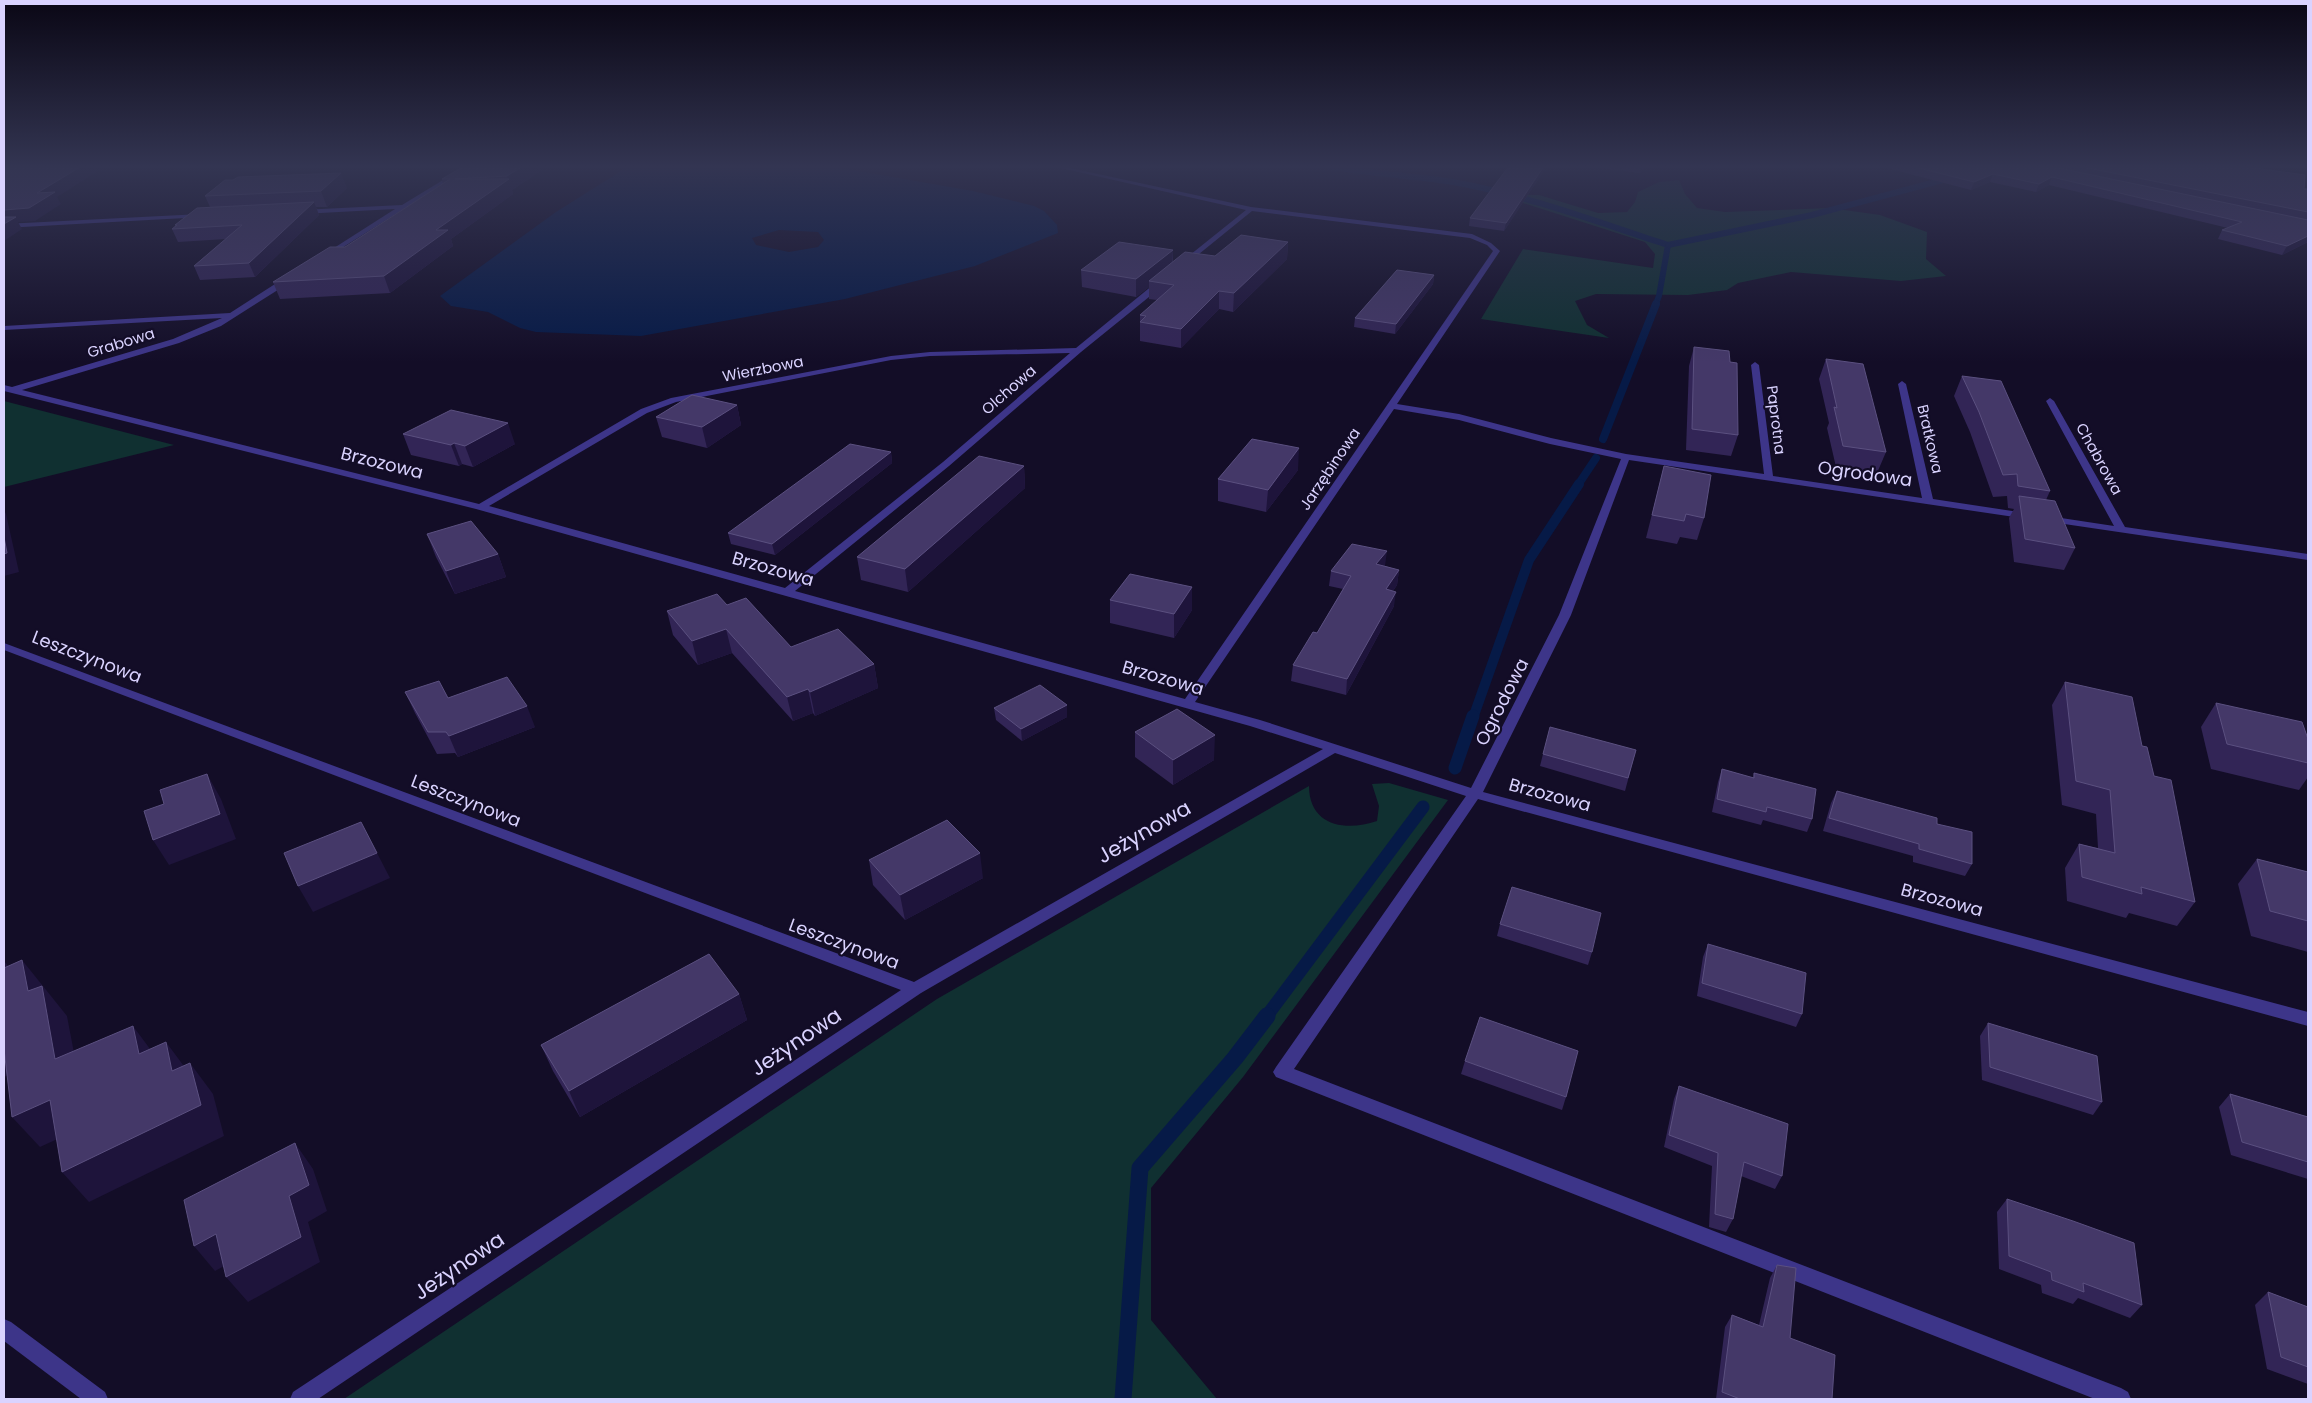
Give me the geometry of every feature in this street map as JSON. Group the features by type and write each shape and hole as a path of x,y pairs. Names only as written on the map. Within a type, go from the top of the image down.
{"street":[{"path":"322,258 365,231"},
{"path":"1179,268 1224,231"},
{"name":"Jarzębinowa","path":"1188,704 1497,251 1489,244 1472,236 1435,231"},
{"name":"Grabowa","path":"7,390 176,341 218,324 298,274"},
{"name":"Olchowa","path":"786,592 946,464 1078,350 1171,275"},
{"name":"Grabowa","path":"4,328 233,315"},
{"name":"Wierzbowa","path":"480,507 644,411 674,400 901,357 930,354 1078,350"},
{"name":"Paprotna","path":"1754,365 1770,479"},
{"name":"Bratkowa","path":"1902,384 1928,500"},
{"name":"Brzozowa","path":"7,390 480,507 1188,704 1475,794 2308,1019"},
{"name":"Chabrowa","path":"2050,401 2122,531"},
{"name":"Ogrodowa","path":"1390,406 1459,417 1550,441 1626,457 1928,500 2308,558"},
{"name":"Ogrodowa","path":"1626,457 1565,615 1475,794 1282,1072 2121,1399"},
{"name":"Leszczynowa","path":"4,646 914,990"},
{"name":"Jeżynowa","path":"300,1399 914,990 1333,749"},
{"path":"4,1329 98,1399"}],"green space":[{"path":"1612,231 1926,231 1926,259 1946,276 1901,281 1791,272 1738,283 1727,290 1688,295 1596,294 1575,301 1587,325 1609,338 1481,319 1523,249 1653,268 1655,254 1645,242"},
{"path":"4,401 174,445 4,487"},
{"path":"1389,783 1448,800 1243,1077 1151,1188 1151,1320 1217,1399 344,1399 937,999 1309,786 1315,810 1322,818 1331,823 1353,826 1377,821 1379,806 1372,784"}],"water":[{"path":"529,231 774,231 752,238 756,245 789,252 818,247 824,240 818,232 808,231 1058,231 1058,233 975,266 845,299 641,336 536,332 520,328 488,312 451,306 440,296"}],"building":[{"path":"234,231 283,231 249,263 194,266"},
{"path":"369,231 446,231 384,276 273,282 330,247 345,247"},
{"path":"2228,231 2308,231 2308,236 2287,246"},
{"path":"1241,235 1288,242 1234,293 1219,291 1181,329 1140,322 1146,316 1140,315 1174,285 1149,281 1185,252 1215,256"},
{"path":"1119,242 1173,250 1136,279 1081,270"},
{"path":"1397,270 1434,275 1396,324 1355,318"},
{"path":"1694,347 1729,351 1730,362 1737,363 1738,435 1692,429"},
{"path":"1826,359 1863,364 1886,452 1843,446"},
{"path":"1962,376 2001,381 2050,491 2018,486 2017,474 2003,475 1979,412"},
{"path":"692,395 737,405 702,427 656,417"},
{"path":"451,410 508,423 465,446 454,443 451,445 403,434"},
{"path":"1252,439 1299,448 1268,490 1218,479"},
{"path":"850,444 891,452 772,544 728,533"},
{"path":"979,456 1024,466 905,569 857,557"},
{"path":"1664,466 1711,475 1704,518 1686,514 1684,521 1652,515"},
{"path":"2019,496 2055,501 2075,548 2025,539"},
{"path":"471,521 498,554 446,571 427,534"},
{"path":"4,537 7,553 4,554"},
{"path":"1352,544 1387,551 1376,564 1399,570 1386,589 1396,592 1347,679 1293,665 1313,632 1317,633 1351,576 1331,571"},
{"path":"1130,574 1192,587 1174,614 1110,600"},
{"path":"717,594 727,605 746,598 791,647 838,629 874,664 810,692 808,689 787,697 726,629 692,641 667,611"},
{"path":"507,677 527,706 449,736 446,732 428,732 405,692 439,681 448,698"},
{"path":"2065,682 2132,697 2142,746 2147,747 2154,776 2171,780 2195,902 2141,887 2142,894 2082,877 2079,844 2115,853 2110,790 2076,781"},
{"path":"1040,685 1067,705 1021,729 994,708"},
{"path":"2216,703 2302,722 2308,739 2308,763 2227,744"},
{"path":"1177,709 1215,735 1173,760 1135,732"},
{"path":"1550,727 1636,750 1628,778 1543,754"},
{"path":"1722,769 1754,778 1754,773 1816,789 1812,819 1767,807 1766,812 1717,799"},
{"path":"207,774 220,814 153,840 144,811 164,804 160,790"},
{"path":"1837,791 1937,818 1937,824 1972,832 1972,864 1919,849 1919,844 1829,818"},
{"path":"947,820 980,853 900,895 869,860"},
{"path":"361,822 377,853 298,886 284,853"},
{"path":"2257,859 2308,872 2308,921 2270,911"},
{"path":"1512,887 1601,913 1592,952 1500,924"},
{"path":"1708,944 1806,973 1802,1014 1702,983"},
{"path":"709,954 739,994 569,1091 541,1045"},
{"path":"22,960 28,991 42,986 55,1059 133,1026 139,1054 166,1042 172,1071 190,1063 201,1105 62,1172 50,1100 12,1117 4,1049 4,968"},
{"path":"1480,1017 1578,1051 1566,1097 1465,1061"},
{"path":"1988,1023 2097,1056 2102,1102 1990,1067"},
{"path":"1679,1086 1788,1124 1782,1176 1744,1162 1733,1219 1715,1214 1718,1153 1669,1135"},
{"path":"2230,1094 2308,1117 2308,1162 2242,1142"},
{"path":"295,1143 309,1185 289,1196 301,1237 226,1277 216,1234 194,1246 184,1200"},
{"path":"2007,1199 2134,1243 2142,1305 2083,1283 2084,1292 2052,1280 2051,1272 2009,1256"},
{"path":"1777,1265 1796,1268 1790,1338 1835,1355 1832,1399 1740,1399 1722,1392 1732,1315 1763,1327"},
{"path":"2268,1292 2308,1307 2308,1367 2281,1357"}],"waterway":[{"path":"1627,231 1668,245"},
{"path":"1668,245 1733,231"},
{"path":"1655,306 1659,296 1668,245"},
{"path":"1603,439 1656,304"},
{"path":"1578,485 1596,458"},
{"path":"1473,718 1529,560 1579,484"},
{"path":"1455,768 1473,716"},
{"path":"1266,1017 1423,807"},
{"path":"1123,1399 1140,1168 1235,1058 1267,1016"}]}
